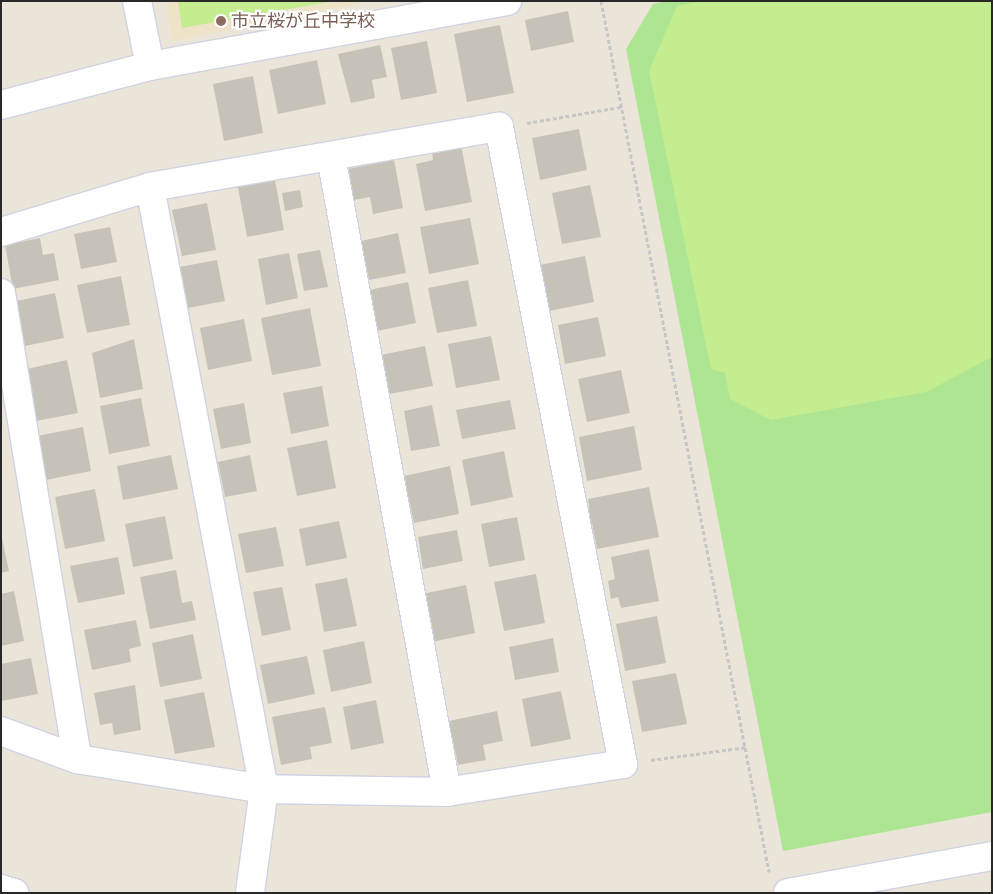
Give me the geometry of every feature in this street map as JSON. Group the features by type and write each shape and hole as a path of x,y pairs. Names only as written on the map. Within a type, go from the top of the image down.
{"street":[{"path":"137,1 150,66"},
{"path":"1,105 150,66 507,1"},
{"path":"1,232 150,187 499,127 623,764 447,792 264,789 77,759 1,731"},
{"path":"331,156 447,792"},
{"path":"150,187 264,789 250,893"},
{"path":"1,293 77,759"},
{"path":"778,884 992,856"},
{"path":"1,889 14,893"}],"path":[{"path":"601,1 747,747 778,884"},
{"path":"499,127 621,107"},
{"path":"623,764 747,747"}],"shaded area":[{"name":"市立桜が丘中学校","path":"166,1 372,1 172,41"}],"green space":[{"path":"178,1 334,1 182,28"},
{"path":"666,1 992,1 992,812 783,851 626,49 653,4"},
{"path":"703,1 992,1 992,357 926,392 771,420 730,399 725,373 711,369 649,71 677,6"}],"building":[{"path":"568,11 574,42 531,51 525,20"},
{"path":"500,25 514,93 467,102 454,34"},
{"path":"427,41 437,93 401,100 391,48"},
{"path":"380,45 387,77 372,80 375,98 351,103 338,54"},
{"path":"317,60 326,104 278,114 269,70"},
{"path":"253,76 263,133 224,141 213,84"},
{"path":"579,129 587,170 540,180 532,138"},
{"path":"461,145 472,202 425,211 416,164 433,160 432,151"},
{"path":"394,160 403,208 373,214 370,197 354,200 348,169"},
{"path":"275,180 284,230 247,237 238,187"},
{"path":"590,185 601,237 562,244 552,193"},
{"path":"300,190 303,207 285,211 282,193"},
{"path":"207,203 216,250 182,256 172,210"},
{"path":"470,218 479,264 429,274 420,227"},
{"path":"110,227 117,262 81,269 74,234"},
{"path":"398,233 406,273 369,280 361,241"},
{"path":"40,238 43,255 54,253 59,280 13,289 5,245"},
{"path":"320,250 328,287 304,291 297,254"},
{"path":"289,253 298,298 266,305 258,259"},
{"path":"585,256 594,302 549,311 540,265"},
{"path":"217,260 225,301 188,308 179,267"},
{"path":"121,276 130,325 87,333 77,285"},
{"path":"468,280 477,326 437,333 428,288"},
{"path":"408,282 416,323 377,331 369,290"},
{"path":"55,293 64,338 25,346 17,301"},
{"path":"310,308 321,366 272,375 261,318"},
{"path":"598,317 606,356 565,364 558,325"},
{"path":"244,319 252,361 208,370 200,328"},
{"path":"491,336 500,380 456,388 448,344"},
{"path":"134,339 143,389 100,398 92,353"},
{"path":"425,346 433,386 389,394 381,355"},
{"path":"67,360 78,413 36,421 27,369"},
{"path":"621,370 630,413 587,422 578,379"},
{"path":"322,386 329,426 291,434 283,393"},
{"path":"141,398 150,446 109,454 100,406"},
{"path":"510,400 516,429 462,439 456,410"},
{"path":"244,403 251,443 221,449 213,409"},
{"path":"432,405 440,446 411,451 404,411"},
{"path":"634,426 642,470 587,481 579,437"},
{"path":"83,427 91,471 46,480 37,436"},
{"path":"327,440 336,488 297,496 287,448"},
{"path":"504,451 513,497 471,506 462,460"},
{"path":"171,455 178,489 123,500 117,466"},
{"path":"250,455 257,491 225,497 218,462"},
{"path":"450,466 459,514 414,523 404,476"},
{"path":"649,487 659,537 597,549 592,523 583,525 579,509 589,507 588,499"},
{"path":"95,489 105,541 65,549 55,497"},
{"path":"165,516 173,559 133,567 125,524"},
{"path":"517,517 525,560 489,567 481,524"},
{"path":"339,521 347,558 306,566 299,529"},
{"path":"276,527 284,566 246,573 238,534"},
{"path":"457,530 463,561 423,569 418,537"},
{"path":"1,534 9,571 1,573"},
{"path":"649,549 659,601 621,608 618,597 611,599 608,581 615,579 611,557"},
{"path":"118,557 125,594 78,603 70,566"},
{"path":"176,570 182,603 192,601 196,620 150,629 140,577"},
{"path":"536,574 545,623 504,631 494,582"},
{"path":"347,578 357,626 324,632 315,584"},
{"path":"466,585 475,633 432,642 422,594"},
{"path":"282,587 291,630 262,636 253,592"},
{"path":"14,591 24,641 1,646 1,594"},
{"path":"657,616 666,663 625,671 616,624"},
{"path":"136,620 141,646 129,649 131,662 92,670 84,630"},
{"path":"193,634 202,679 160,687 152,643"},
{"path":"553,638 559,672 515,680 509,647"},
{"path":"364,641 372,683 331,692 323,650"},
{"path":"307,656 315,694 268,704 260,665"},
{"path":"31,658 38,694 1,701 1,664"},
{"path":"676,673 687,724 642,732 632,681"},
{"path":"135,685 141,730 114,735 112,723 100,725 94,693"},
{"path":"561,691 571,739 531,747 522,699"},
{"path":"204,692 215,747 175,754 164,700"},
{"path":"376,700 384,743 351,750 343,707"},
{"path":"325,707 332,743 310,747 312,759 281,765 272,717"},
{"path":"497,711 503,741 483,745 486,760 458,765 449,721"}],"place":[{"name":"市立桜が丘中学校","path":"221,21"}]}
